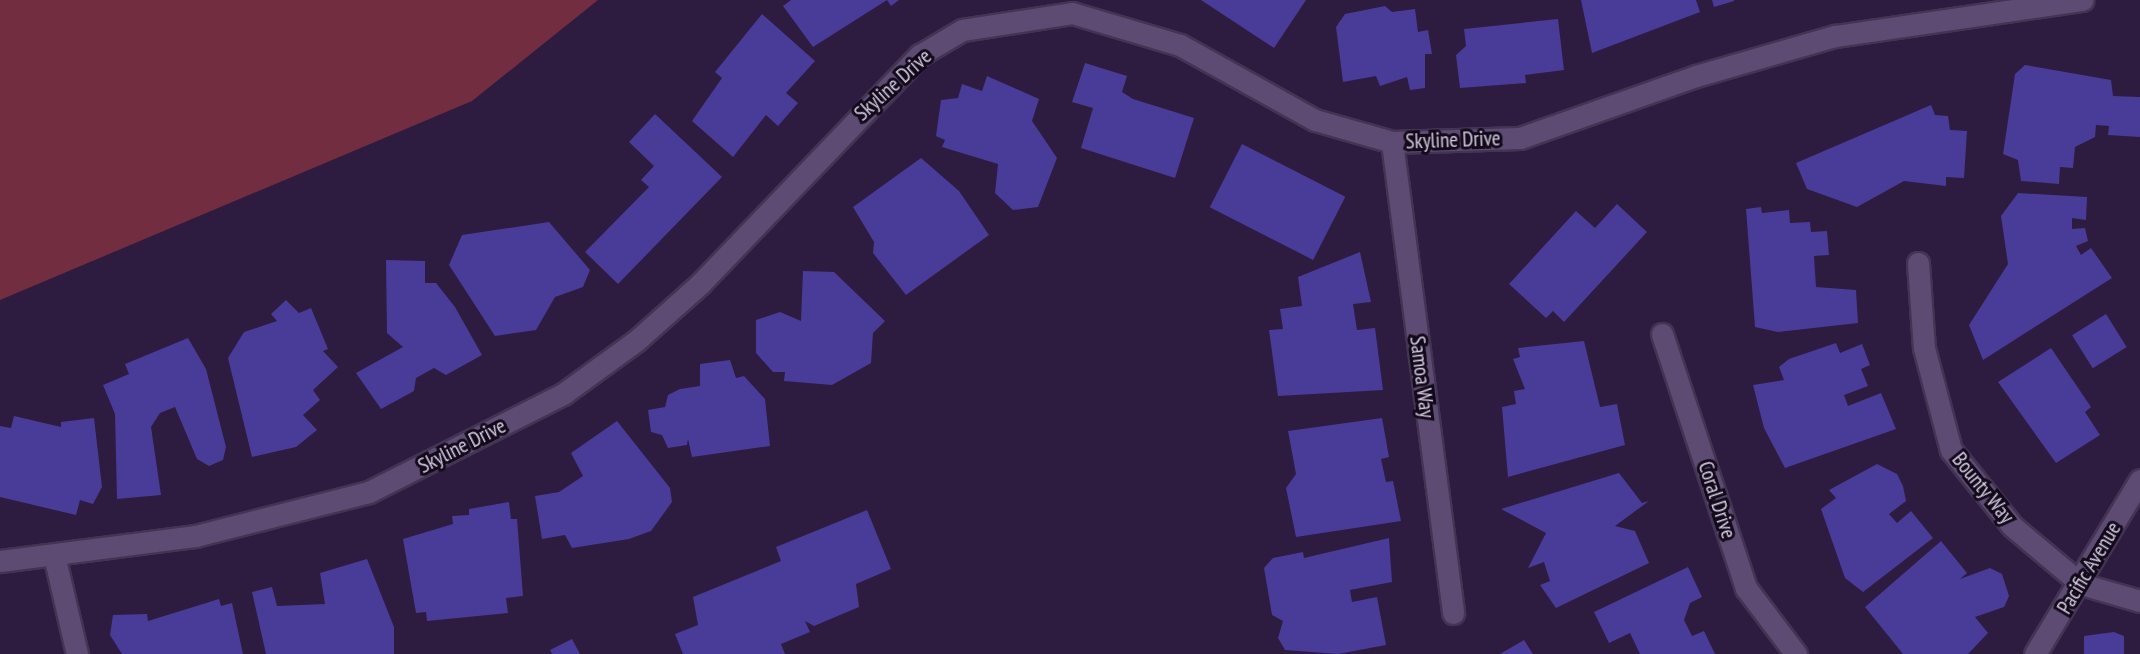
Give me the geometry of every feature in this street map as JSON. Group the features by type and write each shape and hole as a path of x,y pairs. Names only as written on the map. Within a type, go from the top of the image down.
{"street":[{"name":"Skyline Drive","path":"0,561 268,522 369,492 563,394 636,341 701,283 920,55 962,30 1072,13 1180,45 1315,120 1391,142 1520,138 1696,76 1835,36 2082,0"},
{"name":"Samoa Way","path":"1391,142 1453,613"},
{"name":"Bounty Way","path":"1918,263 1924,348 1951,450 2012,526 2081,584 2140,601"},
{"name":"Coral Drive","path":"1662,334 1746,588 1796,654"},
{"name":"Pacific Avenue","path":"2035,654 2081,584 2140,480"},
{"path":"54,555 77,654"}],"shaded area":[{"path":"0,0 598,0 472,101 0,300"}],"building":[{"path":"791,0 887,0 813,47 783,6"},
{"path":"887,0 899,0 891,6"},
{"path":"1201,0 1306,0 1274,48"},
{"path":"1581,0 1696,0 1700,12 1592,53"},
{"path":"1712,0 1734,0 1734,1 1714,7"},
{"path":"1385,6 1392,12 1415,9 1418,32 1428,30 1432,54 1425,54 1425,88 1410,90 1407,77 1380,86 1376,76 1343,82 1336,27 1345,14"},
{"path":"762,14 815,61 786,93 798,103 778,126 766,115 733,157 692,121 722,78 715,72"},
{"path":"1558,19 1564,70 1525,75 1526,83 1460,88 1456,55 1466,46 1464,29"},
{"path":"1085,63 1127,76 1122,92 1133,99 1194,118 1175,178 1081,148 1093,108 1072,102"},
{"path":"2025,65 2111,80 2113,96 2140,97 2140,137 2108,135 2109,126 2096,125 2095,137 2075,147 2073,168 2060,167 2059,184 2021,181 2018,160 2003,154 2015,74"},
{"path":"987,76 1039,99 1032,121 1057,158 1038,207 1013,210 995,193 998,164 942,147 945,140 936,136 941,100 958,98 962,84 982,91"},
{"path":"1931,105 1935,115 1948,116 1950,130 1967,131 1964,178 1946,177 1946,186 1904,181 1857,207 1807,189 1796,163"},
{"path":"655,114 722,177 618,284 585,252 649,187 641,180 654,166 629,142"},
{"path":"1242,144 1345,197 1313,260 1210,207"},
{"path":"921,158 959,191 989,235 906,295 873,253 874,242 853,207"},
{"path":"2018,193 2087,197 2086,220 2072,218 2072,229 2085,228 2088,241 2076,246 2081,255 2091,248 2112,278 1983,360 1969,325 2008,264 2001,216"},
{"path":"1617,204 1647,232 1564,322 1553,311 1546,318 1509,284 1576,211 1595,228"},
{"path":"1761,207 1762,213 1789,210 1790,223 1810,222 1811,232 1827,231 1829,255 1814,256 1816,287 1856,290 1858,323 1778,332 1755,327 1746,209"},
{"path":"549,222 590,270 583,287 555,297 536,330 495,336 449,265 462,235"},
{"path":"1360,252 1371,302 1353,304 1357,330 1375,328 1383,390 1278,396 1269,330 1283,329 1280,309 1302,306 1298,277"},
{"path":"386,260 425,261 425,283 436,283 455,307 482,355 446,375 434,368 416,378 414,391 381,409 356,373 403,347 387,333"},
{"path":"803,271 834,272 885,321 873,333 871,363 832,385 784,381 785,372 773,372 756,353 756,320 780,312 801,321"},
{"path":"286,300 299,313 311,308 328,349 323,351 338,367 313,390 320,400 303,415 317,430 296,447 252,457 228,358 244,332 277,321 271,314"},
{"path":"2106,314 2127,347 2093,368 2072,335"},
{"path":"188,338 206,369 226,447 223,460 209,466 197,459 175,407 160,413 151,427 161,495 117,499 115,414 103,385 129,374 125,364"},
{"path":"1584,341 1600,407 1617,404 1625,445 1508,477 1502,407 1516,404 1514,391 1525,389 1513,359 1520,357 1518,348"},
{"path":"1836,343 1840,353 1862,344 1870,365 1861,369 1868,386 1844,395 1848,406 1881,393 1896,429 1785,468 1764,428 1753,385 1784,380 1779,367 1789,359"},
{"path":"2051,348 2091,407 2085,412 2100,435 2056,463 1998,382"},
{"path":"730,360 736,378 744,376 765,399 770,446 692,457 688,439 687,445 668,448 662,435 651,432 648,410 665,407 668,395 680,389 700,386 700,364"},
{"path":"14,416 61,427 61,422 94,418 102,487 93,504 80,500 76,515 0,497 0,426 11,428"},
{"path":"1382,418 1389,457 1381,459 1386,482 1393,481 1401,521 1296,537 1286,488 1296,474 1288,431"},
{"path":"617,421 670,488 672,502 651,531 629,539 572,548 565,535 542,539 535,496 559,492 583,476 571,453"},
{"path":"1877,464 1897,474 1903,486 1906,501 1889,514 1897,523 1911,511 1933,538 1863,592 1845,578 1821,509 1836,498 1829,490"},
{"path":"1619,473 1642,503 1649,501 1615,526 1635,531 1649,563 1556,608 1540,585 1550,581 1544,562 1528,568 1546,533 1501,509"},
{"path":"509,502 511,519 517,519 523,596 506,598 508,613 427,621 426,612 416,613 403,539 453,524 452,516 469,515 469,509"},
{"path":"867,510 891,569 856,584 859,607 814,626 805,621 810,632 781,644 785,654 683,654 675,634 698,625 693,597 781,561 776,547"},
{"path":"1389,538 1392,582 1350,590 1352,602 1377,597 1386,645 1338,654 1285,650 1278,638 1283,621 1272,615 1264,568 1273,558 1303,552 1304,558"},
{"path":"1941,541 1967,573 1960,579 1990,568 2002,574 2009,596 2004,607 1975,617 1988,633 1968,654 1903,654 1865,607"},
{"path":"367,559 394,627 394,654 266,654 252,592 272,587 277,606 325,604 320,573"},
{"path":"1688,567 1702,597 1690,603 1684,620 1692,636 1704,631 1715,654 1640,654 1630,633 1609,643 1594,612"},
{"path":"219,599 221,606 232,603 243,654 122,654 110,635 113,615 147,614 148,621"},
{"path":"2114,632 2124,636 2124,654 2084,654 2084,636"},
{"path":"572,639 580,654 552,654 550,650"},
{"path":"1524,640 1533,654 1500,654"}]}
